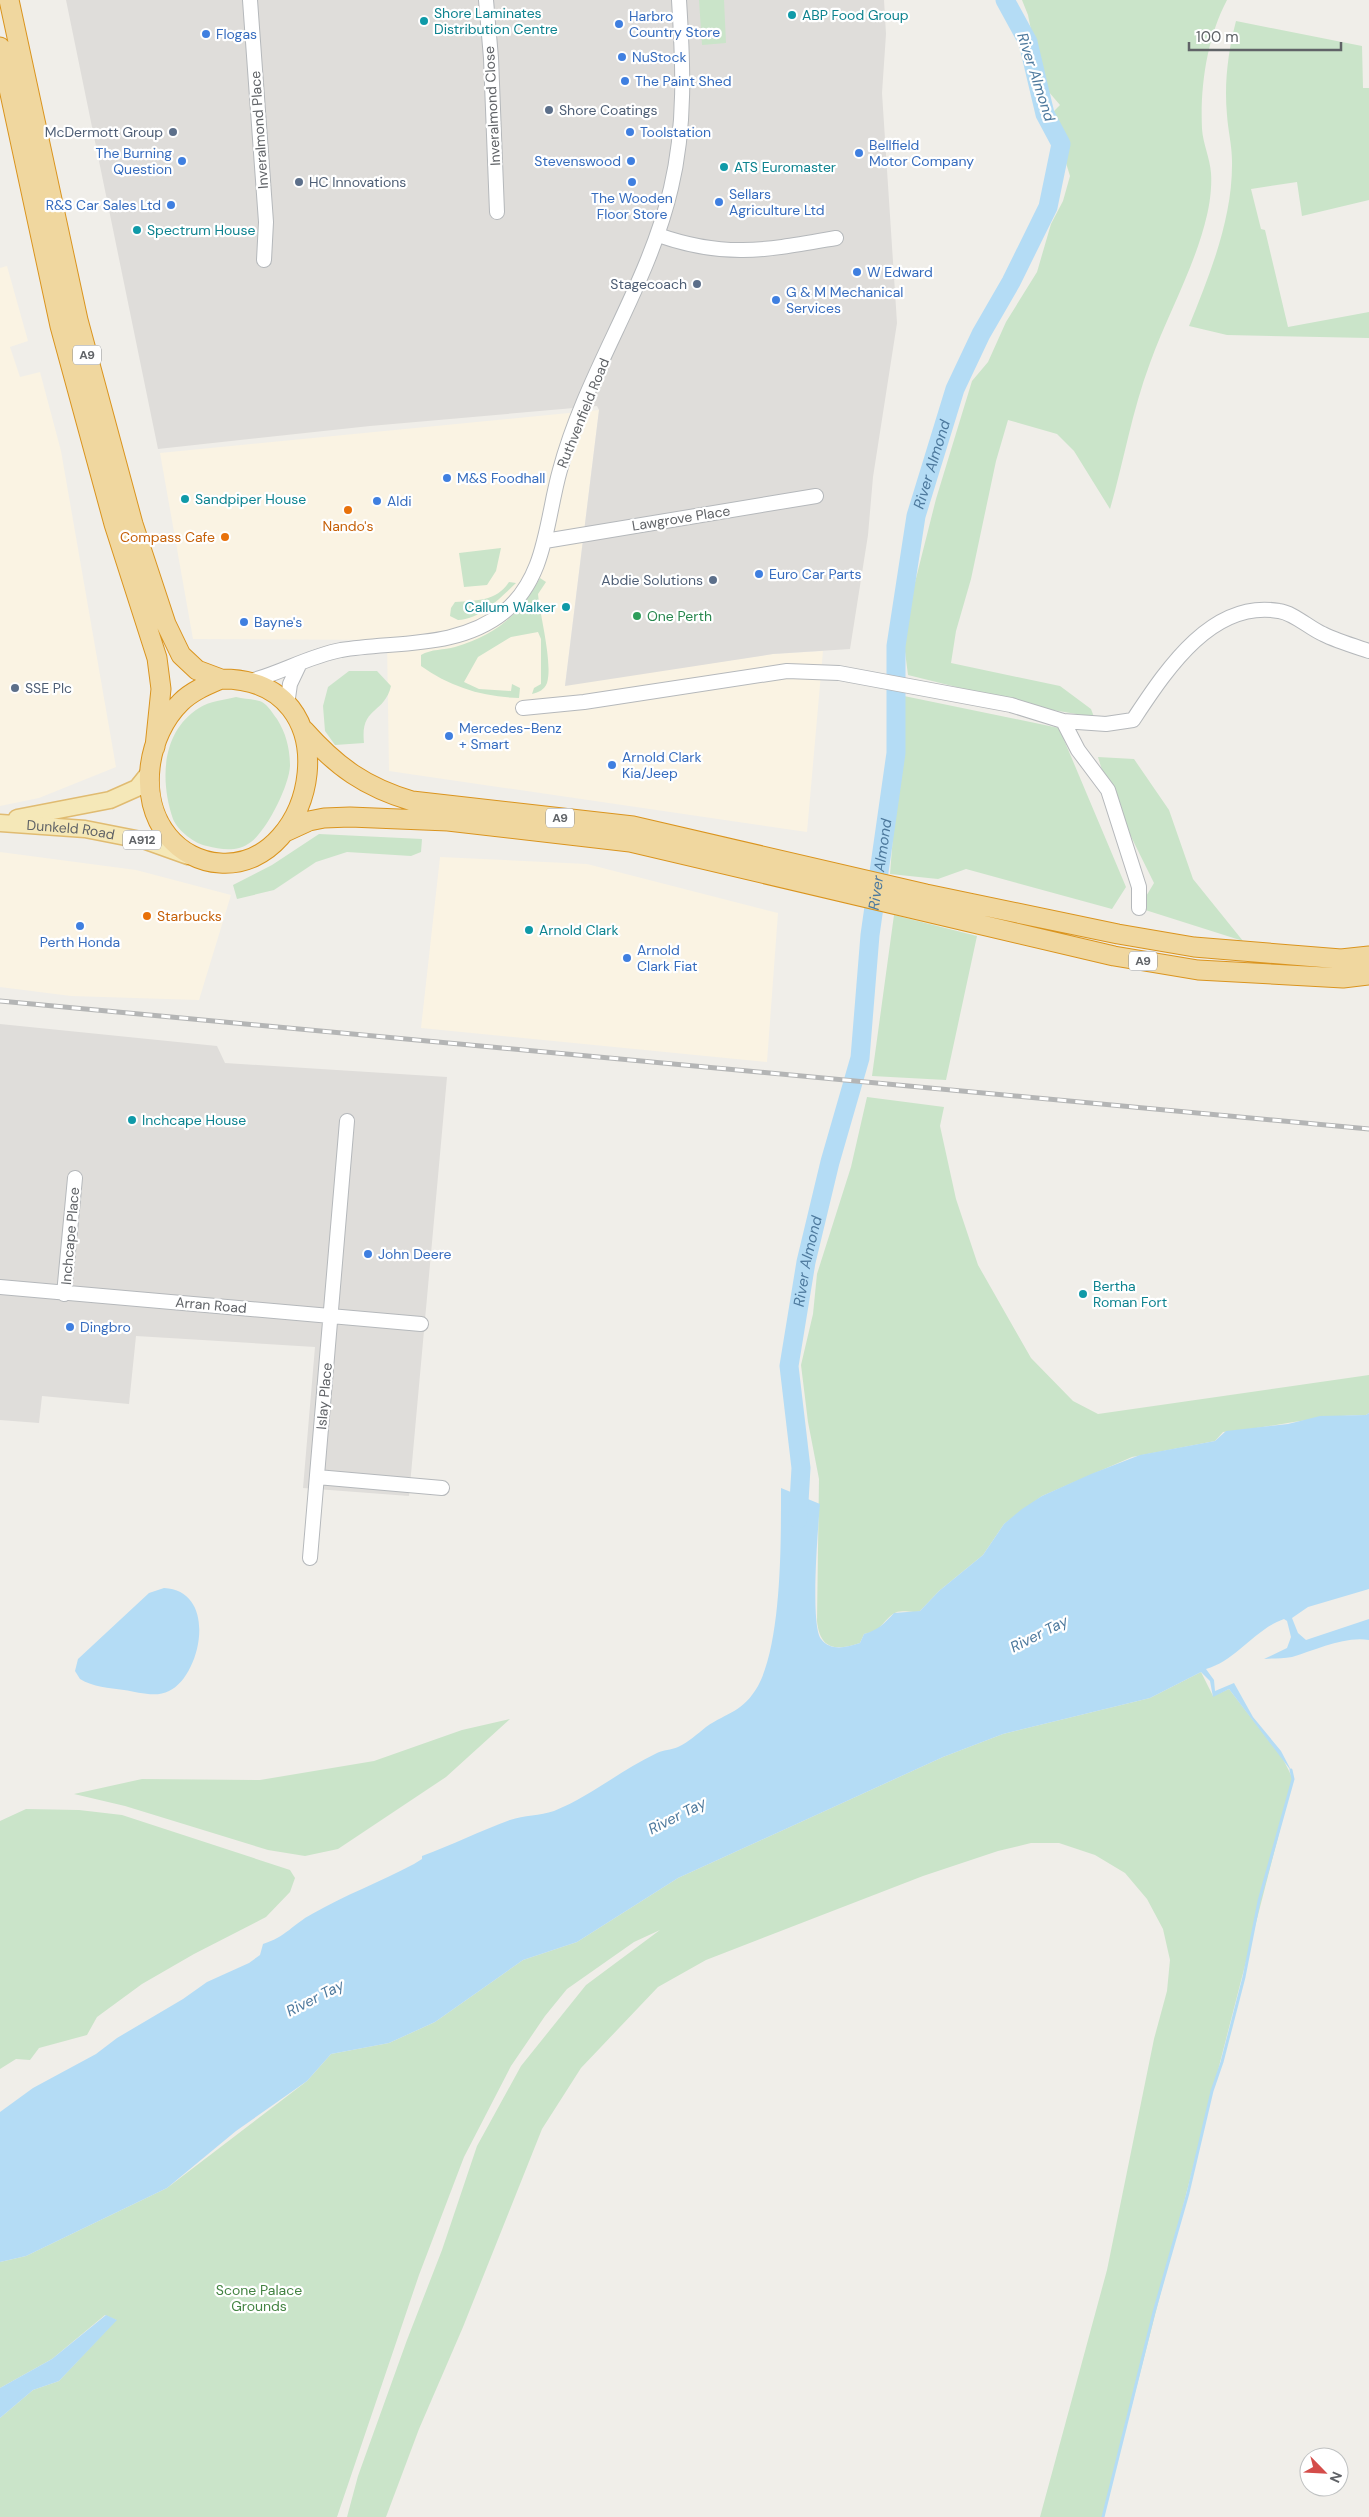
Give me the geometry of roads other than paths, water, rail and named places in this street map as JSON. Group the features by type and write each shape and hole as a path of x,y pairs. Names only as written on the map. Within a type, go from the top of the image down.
{"highway":[{"name":"A9","path":"9,0 78,320 132,524 166,624 180,655 197,670 221,679"},
{"name":"A9","path":"0,47 60,326 114,524 157,658 161,689 155,747"},
{"path":"221,679 250,681 273,693 287,706 304,730 309,759 308,770 297,808 285,832 275,843 249,860 230,864 210,863 198,858 172,841 160,827 152,802 149,773 155,747 164,725 182,701 221,679"},
{"name":"A9","path":"304,730 326,754 353,776 386,793 412,802 633,826 924,902 1114,956 1198,970 1343,978 1369,975"},
{"name":"A9","path":"285,832 298,825 324,818 448,821 630,842 834,880"},
{"name":"A9","path":"924,902 1194,947 1341,959 1369,956"}],"main road":[{"name":"Dunkeld Road","path":"0,822 110,800 136,788 149,773"},
{"name":"Dunkeld Road","path":"0,822 85,828 146,841 181,855 198,858"}],"street":[{"name":"Inveralmond Place","path":"250,0 266,222 264,260"},
{"name":"Inveralmond Close","path":"486,0 491,58 497,212"},
{"name":"Ruthvenfield Road","path":"250,681 341,650 430,641 477,630 505,612 522,594 536,572 545,541 551,501 573,431 658,235 671,187 682,111 683,74 679,0"},
{"path":"658,235 706,249 739,251 778,248 836,238"},
{"name":"Lawgrove Place","path":"545,541 816,496"},
{"path":"523,708 584,702 787,671 840,673 1011,705 1063,721 1106,724 1133,720 1185,650 1219,621 1247,612 1280,611 1323,634 1369,651"},
{"path":"287,706 290,684 300,663"},
{"path":"1063,721 1078,750 1108,790 1139,887 1139,908"},
{"name":"Islay Place","path":"310,1558 347,1120"},
{"name":"Inchcape Place","path":"64,1294 75,1178"},
{"name":"Arran Road","path":"0,1287 421,1324"},
{"path":"317,1477 442,1488"}],"water":[{"name":"River Tay","path":"1369,1413 1369,1589 1308,1607 1292,1618 1298,1633 1306,1640 1369,1619 1369,1640 1350,1640 1330,1644 1292,1657 1264,1659 1287,1648 1291,1637 1287,1621 1284,1619 1264,1630 1227,1659 1206,1669 1214,1680 1215,1691 1234,1683 1253,1717 1281,1751 1292,1772 1229,1689 1213,1697 1210,1681 1201,1672 1150,1698 1003,1734 943,1757 678,1878 577,1942 523,1960 435,2022 389,2043 331,2054 307,2081 236,2131 167,2188 26,2256 0,2262 0,2112 33,2088 96,2054 117,2038 183,1999 207,1982 249,1963 260,1955 263,1944 278,1938 324,1907 414,1864 422,1859 422,1856 510,1820 549,1813 568,1805 659,1752 682,1745 706,1727 735,1711 747,1701 758,1686 766,1667 772,1643 779,1590 781,1488 820,1504 815,1596 818,1630 821,1639 829,1646 845,1647 860,1643 864,1634 873,1631 894,1613 920,1611 939,1591 983,1555 1004,1524 1022,1509 1042,1496 1091,1474 1140,1455 1215,1441 1226,1431 1288,1424 1320,1416 1366,1415"},
{"path":"164,1588 181,1593 192,1603 198,1618 199,1635 196,1653 189,1669 180,1682 169,1691 153,1694 101,1687 80,1679 75,1671 78,1659 149,1593"},
{"path":"106,2315 117,2320 59,2381 33,2390 0,2418 0,2388 52,2359"}],"waterway":[{"name":"River Almond","path":"798,1519 801,1468 789,1366 806,1262 830,1162 860,1058 870,935 896,753 896,646 916,516 955,389 981,334 1011,282 1048,207 1061,144 1045,114 1028,42 1005,0"},
{"path":"1103,2517 1154,2312 1188,2193 1212,2091 1222,2062 1244,1977 1259,1901 1293,1779 1291,1770"}],"railway":[{"path":"0,1001 1369,1129"}],"place":[{"name":"ABP Food Group","path":"792,15"},
{"name":"Shore Laminates Distribution Centre","path":"424,21"},
{"name":"Harbro Country Store","path":"619,24"},
{"name":"Flogas","path":"206,34"},
{"name":"NuStock","path":"622,57"},
{"name":"The Paint Shed","path":"625,81"},
{"name":"Shore Coatings","path":"549,110"},
{"name":"McDermott Group","path":"173,132"},
{"name":"Toolstation","path":"630,132"},
{"name":"Bellfield Motor Company","path":"859,153"},
{"name":"The Burning Question","path":"182,161"},
{"name":"Stevenswood","path":"631,161"},
{"name":"ATS Euromaster","path":"724,167"},
{"name":"HC Innovations","path":"299,182"},
{"name":"The Wooden Floor Store","path":"632,182"},
{"name":"Sellars Agriculture Ltd","path":"719,202"},
{"name":"R&S Car Sales Ltd","path":"171,205"},
{"name":"Spectrum House","path":"137,230"},
{"name":"W Edward","path":"857,272"},
{"name":"Stagecoach","path":"697,284"},
{"name":"G & M Mechanical Services","path":"776,300"},
{"name":"M&S Foodhall","path":"447,478"},
{"name":"Sandpiper House","path":"185,499"},
{"name":"Aldi","path":"377,501"},
{"name":"Nando's","path":"348,510"},
{"name":"Compass Cafe","path":"225,537"},
{"name":"Euro Car Parts","path":"759,574"},
{"name":"Abdie Solutions","path":"713,580"},
{"name":"Callum Walker","path":"566,607"},
{"name":"One Perth","path":"637,616"},
{"name":"Bayne's","path":"244,622"},
{"name":"SSE Plc","path":"15,688"},
{"name":"Mercedes-Benz + Smart","path":"449,736"},
{"name":"Arnold Clark Kia/Jeep","path":"612,765"},
{"name":"Starbucks","path":"147,916"},
{"name":"Perth Honda","path":"80,926"},
{"name":"Arnold Clark","path":"529,930"},
{"name":"Arnold Clark Fiat","path":"627,958"},
{"name":"Inchcape House","path":"132,1120"},
{"name":"John Deere","path":"368,1254"},
{"name":"Bertha Roman Fort","path":"1083,1294"},
{"name":"Dingbro","path":"70,1327"}],"park label":[{"name":"Scone Palace Grounds","path":"259,2298"}]}
